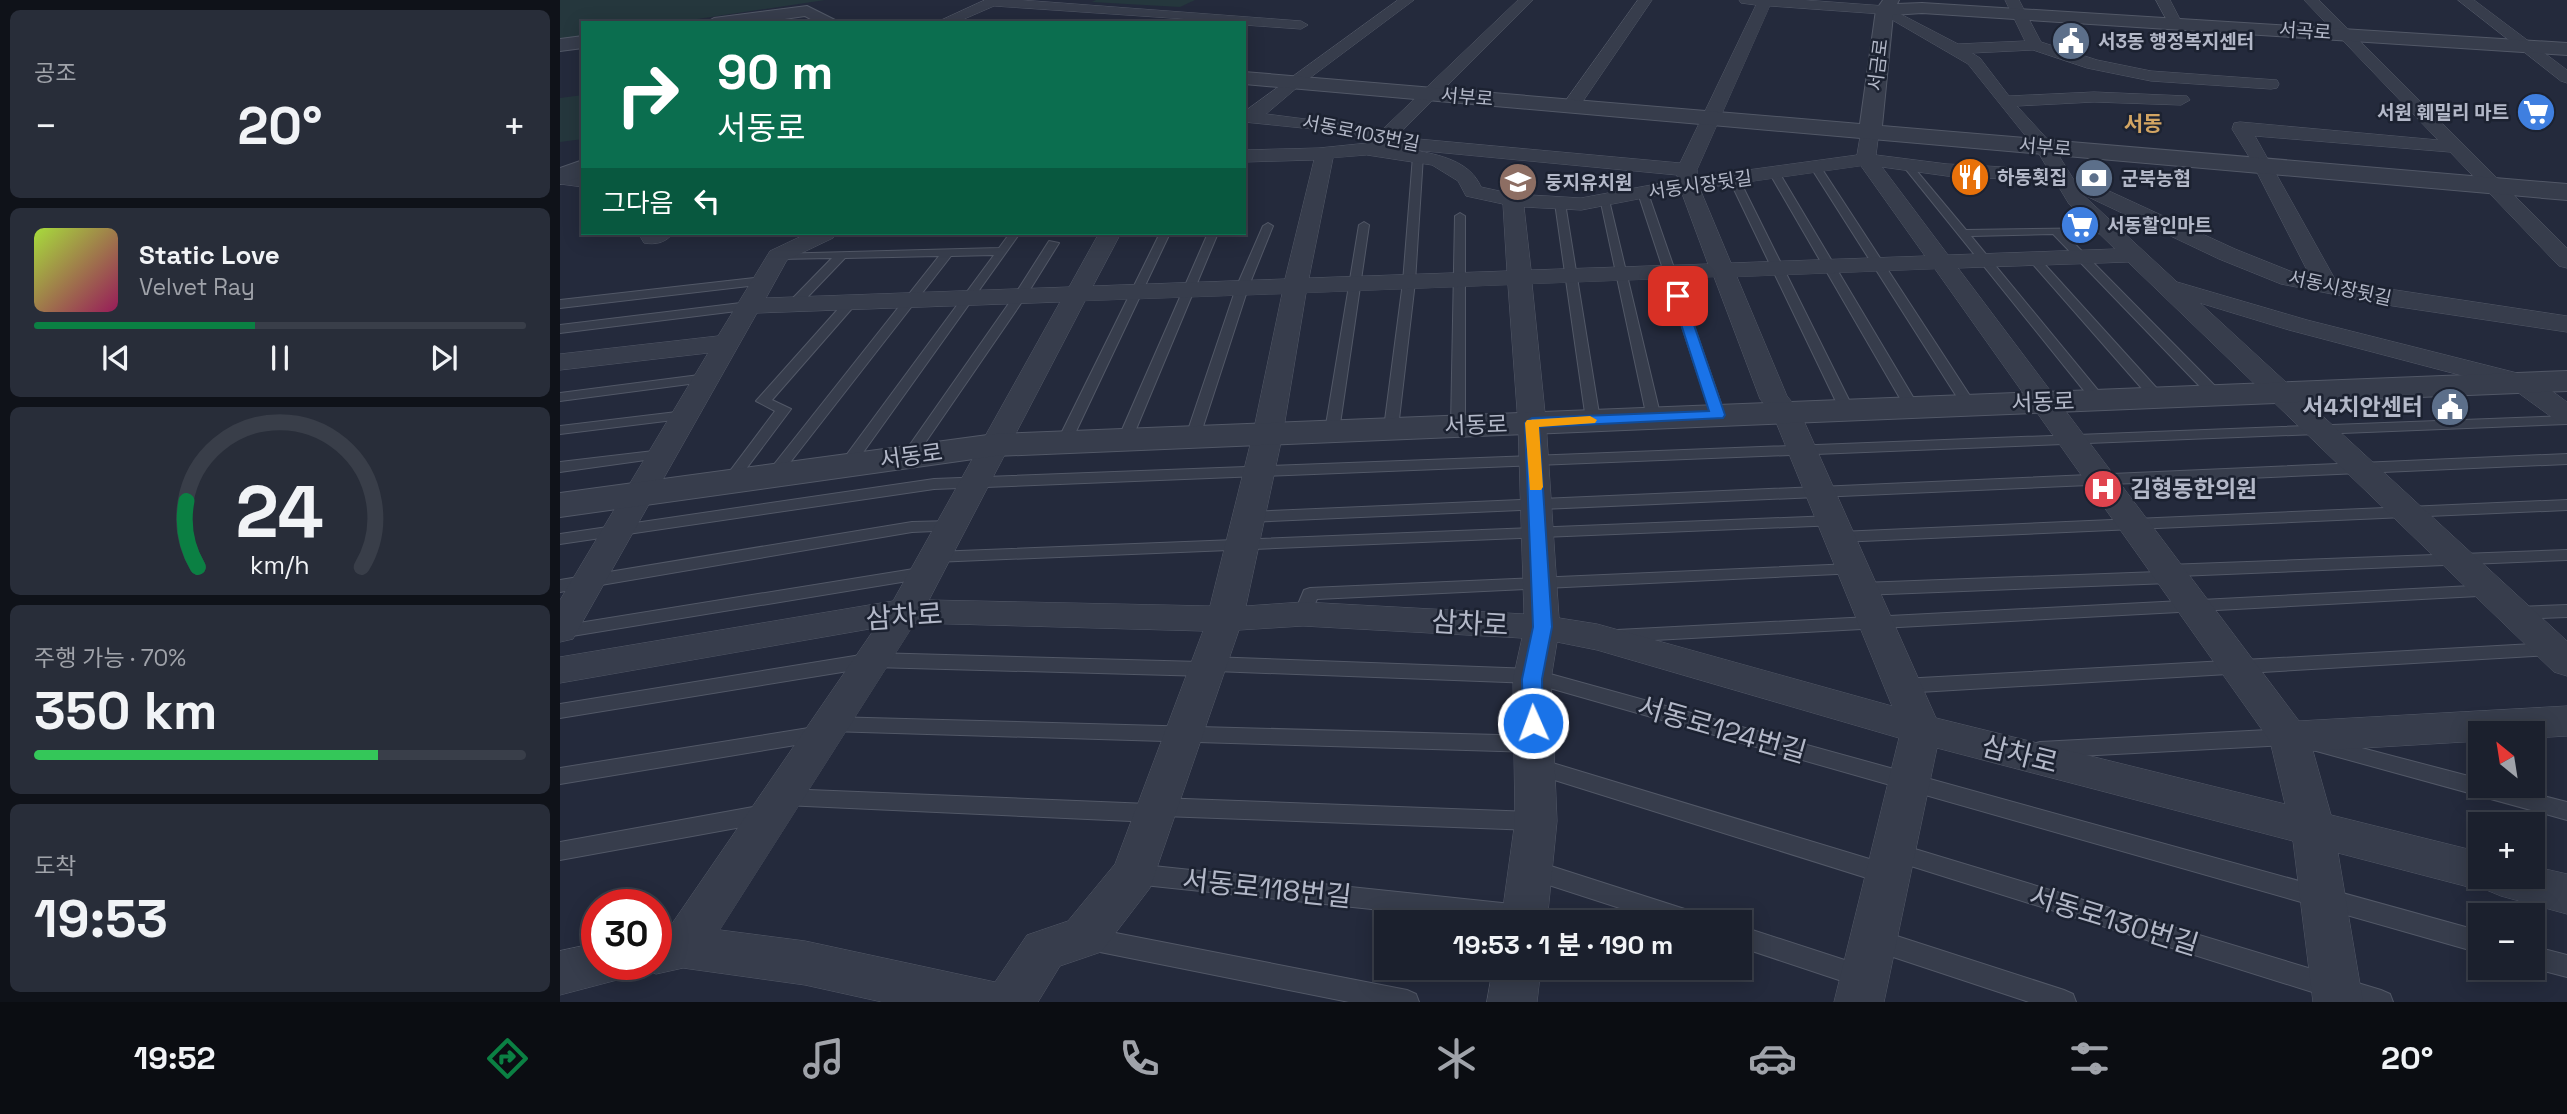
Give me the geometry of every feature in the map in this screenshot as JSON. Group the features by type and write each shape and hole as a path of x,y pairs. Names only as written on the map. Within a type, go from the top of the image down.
{"street":[{"path":"1248,116 1407,0"},
{"path":"1431,94 1434,86 1526,0"},
{"path":"1571,106 1645,0"},
{"name":"서곡로","path":"1746,0 1922,8 2015,7 2175,23 2567,48"},
{"path":"2163,0 2175,23"},
{"path":"2311,0 2567,261"},
{"path":"2465,0 2567,78"},
{"path":"947,21 992,1 1234,21"},
{"path":"1757,1 1688,177 1721,270 1774,399 1786,412 1921,729 1911,782 1889,863 1865,973"},
{"path":"728,21 831,4"},
{"path":"1888,5 1974,61 2044,147 2076,200 2560,656"},
{"name":"서금로","path":"1870,131 1888,5"},
{"path":"1246,22 1272,7"},
{"path":"2015,7 2035,45"},
{"path":"807,10 828,21"},
{"path":"1246,22 1301,25"},
{"path":"560,45 581,42"},
{"path":"1955,49 2035,45 2067,58 2137,75 2179,80 2272,84"},
{"name":"서부로","path":"1246,78 2567,192"},
{"path":"2004,101 2094,97 2198,98 2179,80"},
{"name":"서부로","path":"1367,149 1379,146 1384,138 1431,94"},
{"name":"서동로103번길","path":"1248,116 1378,133 1392,142 1688,177"},
{"path":"2328,286 2241,128 2456,147"},
{"path":"1870,131 1866,159 2041,402 2289,737 2313,829 2337,995"},
{"name":"서동시장뒷길","path":"1246,156 1367,149 1418,156 1438,160 1466,177 1473,192 1513,200 1581,204 1643,193 1688,177 1734,179 1866,159 2004,173"},
{"path":"1010,1002 1044,950 1084,937 1134,874 1225,619 1268,433 1295,286 1325,153"},
{"path":"560,177 581,168"},
{"path":"560,177 581,181"},
{"name":"서동시장뒷길","path":"2088,189 2227,254 2290,279 2393,299 2567,324"},
{"path":"1513,200 1532,423 1542,627 1532,676 1536,821 1526,910"},
{"path":"560,631 574,584 618,530 778,256 821,235"},
{"path":"672,947 777,805 905,611 1074,294 1109,235"},
{"path":"749,306 2135,255"},
{"name":"서동로","path":"2168,286 2298,325 2523,383"},
{"path":"560,362 727,343"},
{"name":"서동로","path":"560,505 995,444 2567,381"},
{"path":"2523,383 2567,417"},
{"name":"삼차로","path":"560,670 905,611 1225,619 1303,614 1542,627 1597,638 2009,752 2468,868"},
{"path":"2289,737 2567,721"},
{"path":"2545,888 2567,894"},
{"path":"672,950 805,963 988,1002"},
{"path":"560,973 581,968"},
{"path":"1511,1002 1515,980"}],"lane":[{"path":"1391,428 1409,282 1418,156"},
{"path":"1907,165 2099,400"},
{"path":"1815,166 1969,405"},
{"path":"1775,174 1912,407"},
{"path":"1734,179 1780,268 1847,410"},
{"path":"1643,193 1718,415"},
{"path":"1604,200 1654,418"},
{"path":"1560,203 1593,420"},
{"path":"1458,426 1460,216"},
{"path":"1332,431 1364,225"},
{"path":"1193,436 1242,288 1268,226"},
{"path":"1963,233 2108,230"},
{"path":"2056,231 2216,395"},
{"path":"847,465 1013,235"},
{"path":"1064,442 1164,235"},
{"path":"1125,439 1212,235"},
{"path":"909,456 1020,296 1053,243"},
{"path":"778,256 1001,251"},
{"path":"773,475 948,253"},
{"path":"794,304 841,255"},
{"path":"2034,258 2157,397"},
{"path":"560,304 763,281"},
{"path":"729,482 784,409 763,401 850,302"},
{"path":"560,329 749,306"},
{"path":"560,397 707,378"},
{"path":"560,430 685,415"},
{"path":"560,539 934,484 2070,440 2567,417"},
{"path":"560,467 662,454"},
{"path":"1245,531 1537,519 1830,516 2099,480 2567,459"},
{"path":"560,631 930,565 1245,531 1537,519 1830,516 2133,526 2567,505"},
{"path":"574,584 912,527 951,526"},
{"path":"1303,614 1310,594 1540,585 2168,574 2567,555"},
{"path":"1597,638 1875,621 2194,608 2503,602 2567,611"},
{"path":"1902,686 2237,667 2560,656"},
{"path":"560,711 873,660 1208,666 1532,676"},
{"name":"서동로124번길","path":"1532,676 1911,782"},
{"path":"560,776 827,728 1184,736 1534,755 1889,863"},
{"path":"2009,752 2289,737 2567,811"},
{"path":"1911,782 2468,939"},
{"path":"560,851 777,805 1157,810 1536,821"},
{"name":"서동로130번길","path":"1889,863 2337,995 2381,1002"},
{"path":"1529,869 1657,910"},
{"name":"서동로118번길","path":"1134,874 1447,910"},
{"path":"1084,937 1407,1002"},
{"path":"1752,940 1865,973 2064,1002"},
{"path":"2545,960 2567,966"}],"shaded area":[{"path":"560,0 825,0 684,21 581,21 581,36 560,39"},
{"path":"1195,0 1180,7 1092,2"},
{"path":"581,95 581,139 560,142 560,98"}],"slow traffic":[{"path":"1535,487 1532,423 1590,420"}],"place":[{"name":"서3동 행정복지센터","path":"2071,41"},
{"name":"서원 훼밀리 마트","path":"2536,112"},
{"name":"하동횟집","path":"1970,177"},
{"name":"군북농협","path":"2094,178"},
{"name":"둥지유치원","path":"1518,182"},
{"name":"서동할인마트","path":"2080,225"},
{"name":"서4치안센터","path":"2450,407"},
{"name":"김형동한의원","path":"2103,489"}],"district":[{"name":"서동","path":"2143,123"}],"route":[{"path":"1533,723 1532,679 1542,627 1532,423 1718,415 1678,296"}]}
